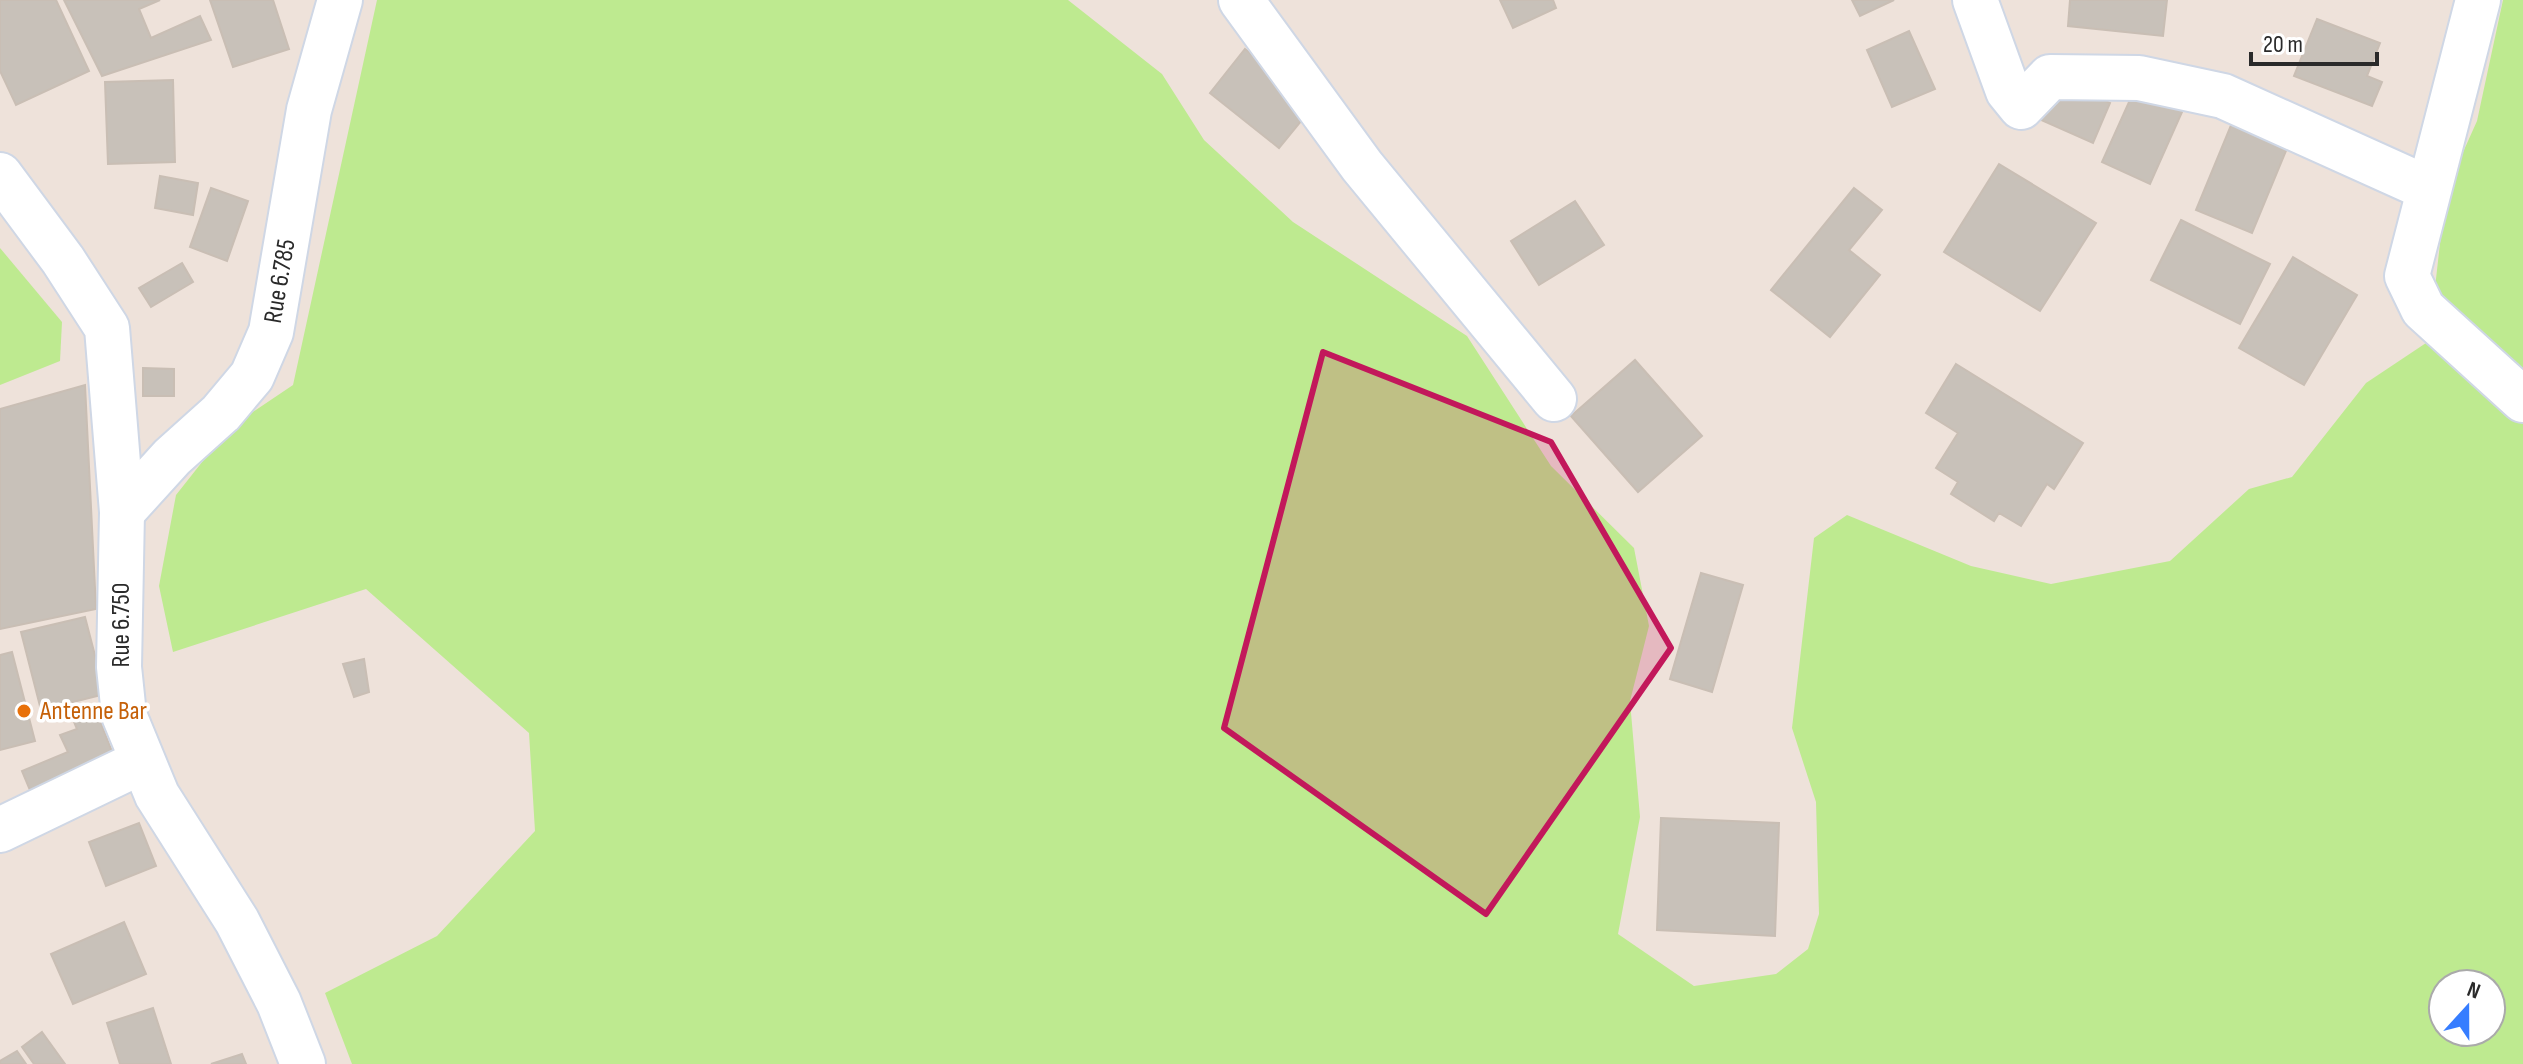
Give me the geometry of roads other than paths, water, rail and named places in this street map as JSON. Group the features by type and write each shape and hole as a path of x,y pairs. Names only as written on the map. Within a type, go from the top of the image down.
{"street":[{"name":"Rue 6.785","path":"122,512 172,457 221,413 252,376 271,332 309,110 340,0"},
{"path":"1241,0 1362,166 1554,399"},
{"path":"1975,0 2008,91 2021,107 2050,77 2139,78 2223,96 2427,188"},
{"path":"2478,0 2427,188 2407,276 2423,309 2523,400"},
{"name":"Rue 6.750","path":"0,175 107,328 122,512 119,667 124,715 157,795 237,921 279,1003 303,1064"},
{"path":"0,830 141,762"}],"place":[{"name":"Antenne Bar","path":"24,711"}]}
